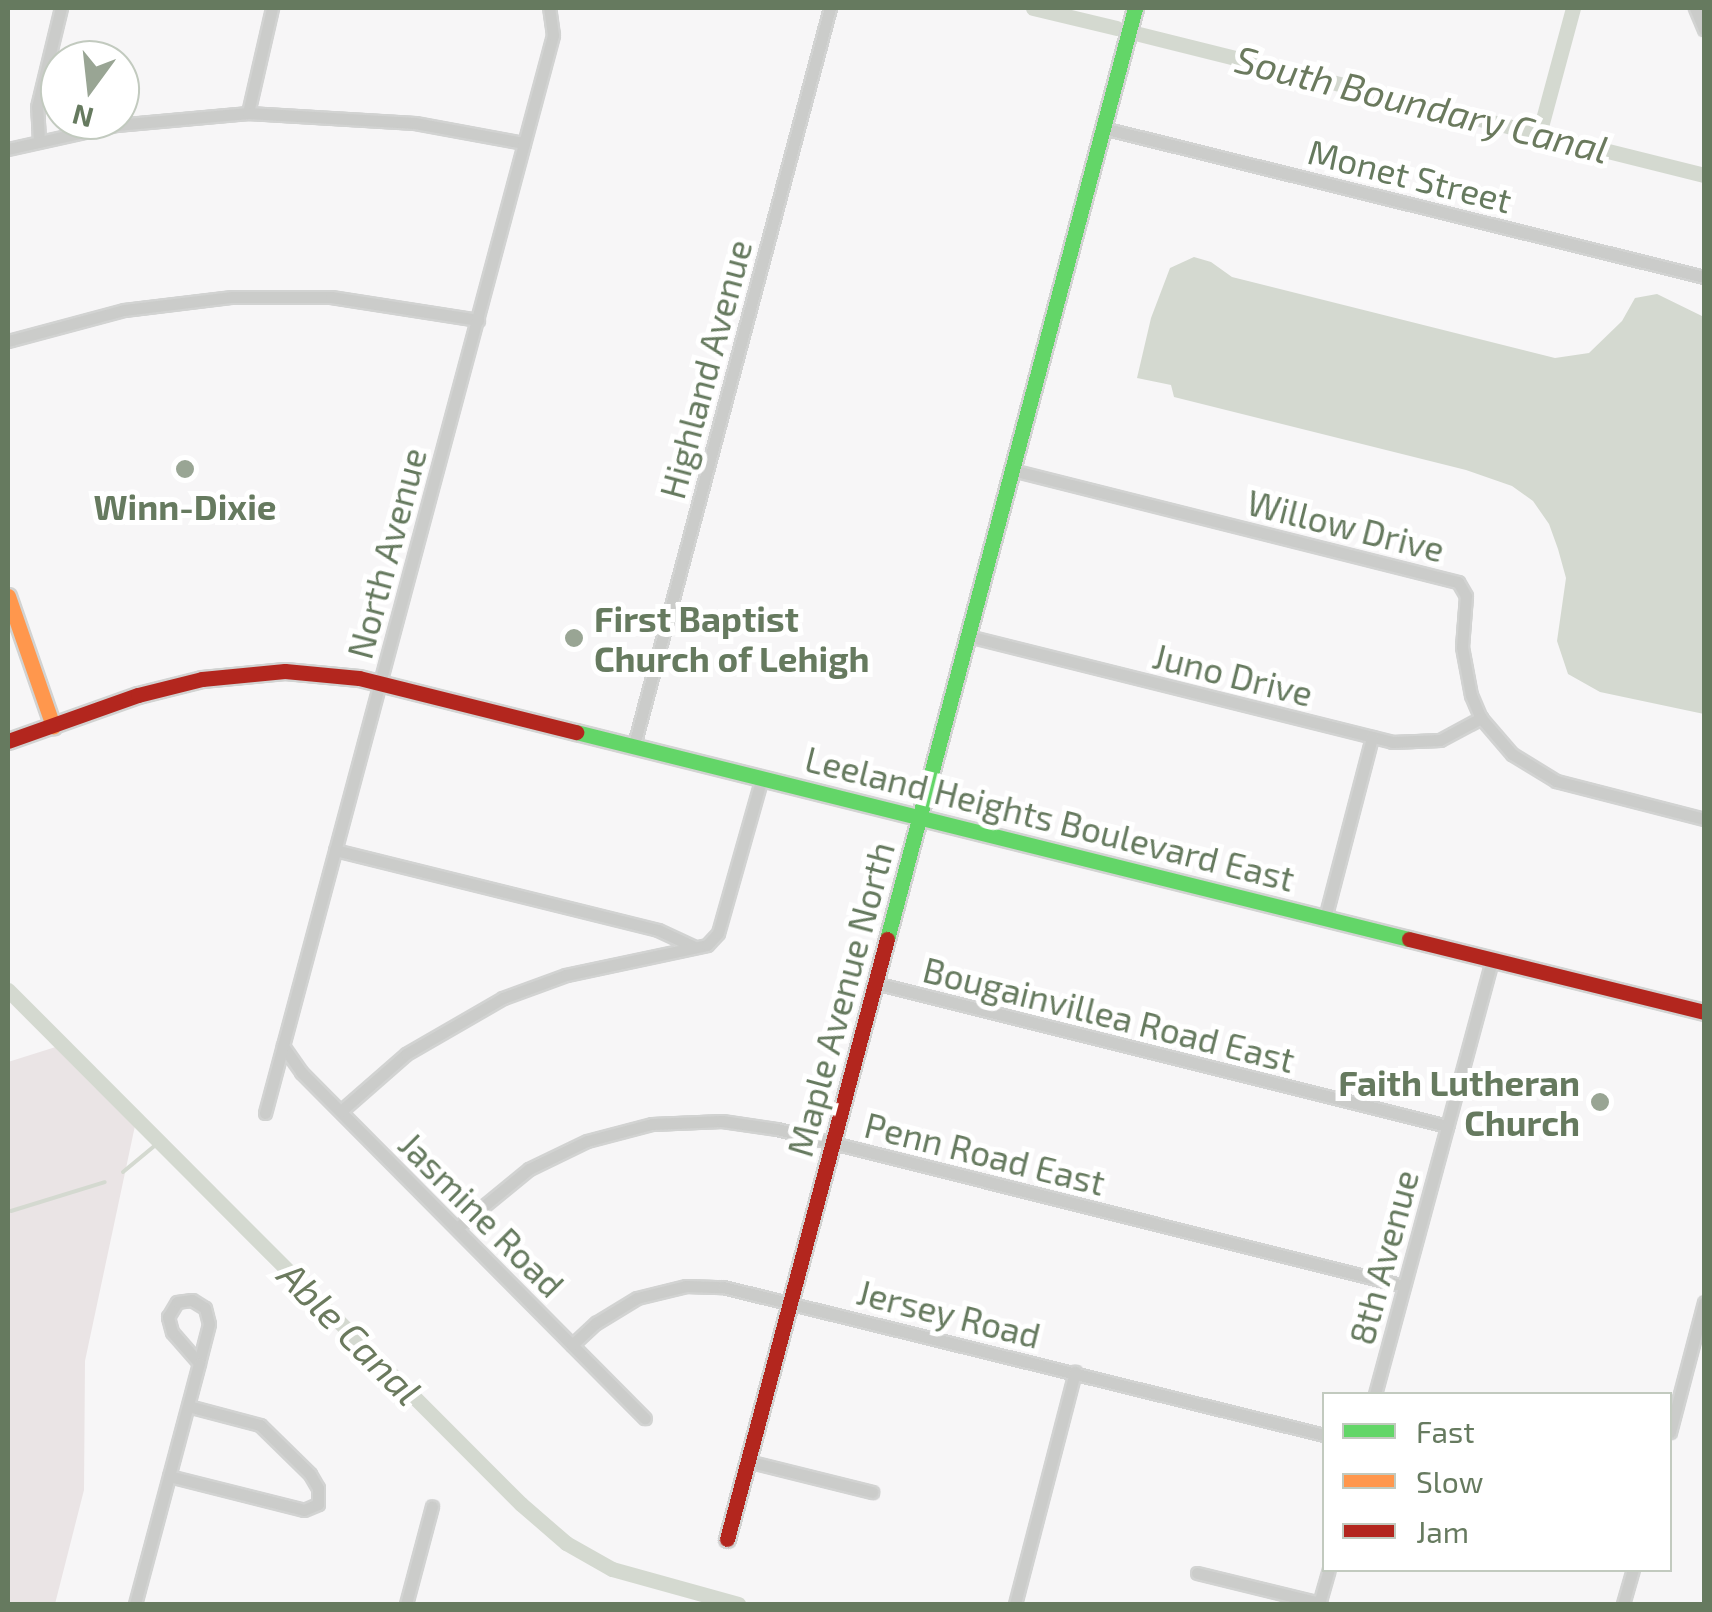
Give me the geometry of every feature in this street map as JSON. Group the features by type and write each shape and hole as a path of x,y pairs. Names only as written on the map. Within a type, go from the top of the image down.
{"main road":[{"name":"Maple Avenue North","path":"727,1539 1134,8"},
{"path":"8,596 52,726"},
{"name":"Leeland Heights Boulevard East","path":"8,741 159,688 246,673 324,673 380,682 1704,1012"}],"street":[{"path":"39,141 36,107 61,8"},
{"path":"248,113 272,8"},
{"name":"North Avenue","path":"265,1113 553,35 549,8"},
{"name":"Highland Avenue","path":"634,745 830,8"},
{"path":"1695,8 1704,29"},
{"path":"8,150 116,125 248,113 415,123 524,143"},
{"name":"Monet Street","path":"1103,128 1704,277"},
{"path":"8,341 124,310 232,297 330,298 478,320"},
{"name":"Willow Drive","path":"1012,470 1458,582 1466,596 1463,665 1481,718 1512,754 1556,781 1704,819"},
{"name":"Juno Drive","path":"968,636 1372,737 1425,744 1481,718"},
{"path":"1324,918 1372,737"},
{"path":"341,1111 406,1054 503,998 566,975 707,944 718,933 762,777"},
{"path":"335,850 658,930 692,946"},
{"name":"8th Avenue","path":"1376,1392 1492,960"},
{"name":"Bougainvillea Road East","path":"875,984 1446,1126"},
{"name":"Jasmine Road","path":"283,1046 341,1111 646,1418"},
{"name":"Penn Road East","path":"457,1228 529,1169 587,1141 628,1128 675,1121 722,1121 832,1143 1404,1286"},
{"name":"Jersey Road","path":"572,1345 623,1305 668,1288 723,1287 1322,1434"},
{"path":"135,1604 188,1406 199,1364 209,1324 205,1308 192,1300 176,1302 168,1317 172,1332 199,1364"},
{"path":"1672,1424 1704,1302"},
{"path":"1015,1604 1075,1372"},
{"path":"169,1476 304,1510 318,1504 318,1488 310,1474 260,1426 188,1406"},
{"path":"747,1461 872,1492"},
{"path":"406,1604 432,1506"},
{"path":"1196,1572 1320,1604 1328,1572"},
{"path":"1623,1604 1632,1572"}],"shaded area":[{"path":"1194,257 1211,262 1232,277 1555,358 1589,353 1622,321 1635,298 1657,294 1704,317 1704,714 1600,692 1568,674 1557,641 1566,578 1558,549 1549,524 1533,501 1512,486 1466,470 1174,397 1171,385 1137,378 1151,318 1170,268"},
{"path":"62,1045 136,1121 85,1361 84,1490 55,1604 8,1604 8,1062"}],"waterway":[{"name":"South Boundary Canal","path":"1033,8 1117,28"},
{"path":"1539,134 1573,8"},
{"name":"South Boundary Canal","path":"1139,34 1704,175"},
{"name":"Able Canal","path":"8,990 521,1504 566,1543 612,1569 738,1604"},
{"path":"123,1172 158,1143"},
{"path":"11,1211 105,1182"}],"traffic: fast":[{"path":"887,939 1135,8"},
{"path":"576,732 1409,939"}],"traffic: slow":[{"path":"8,596 53,726"}],"traffic: jam":[{"path":"8,741 138,695 202,679 285,671 359,678 576,732"},
{"path":"727,1539 887,939"},
{"path":"1409,939 1704,1012"}],"place":[{"name":"Winn-Dixie","path":"185,469"},
{"name":"First Baptist Church of Lehigh","path":"574,638"},
{"name":"Faith Lutheran Church","path":"1600,1102"}]}
